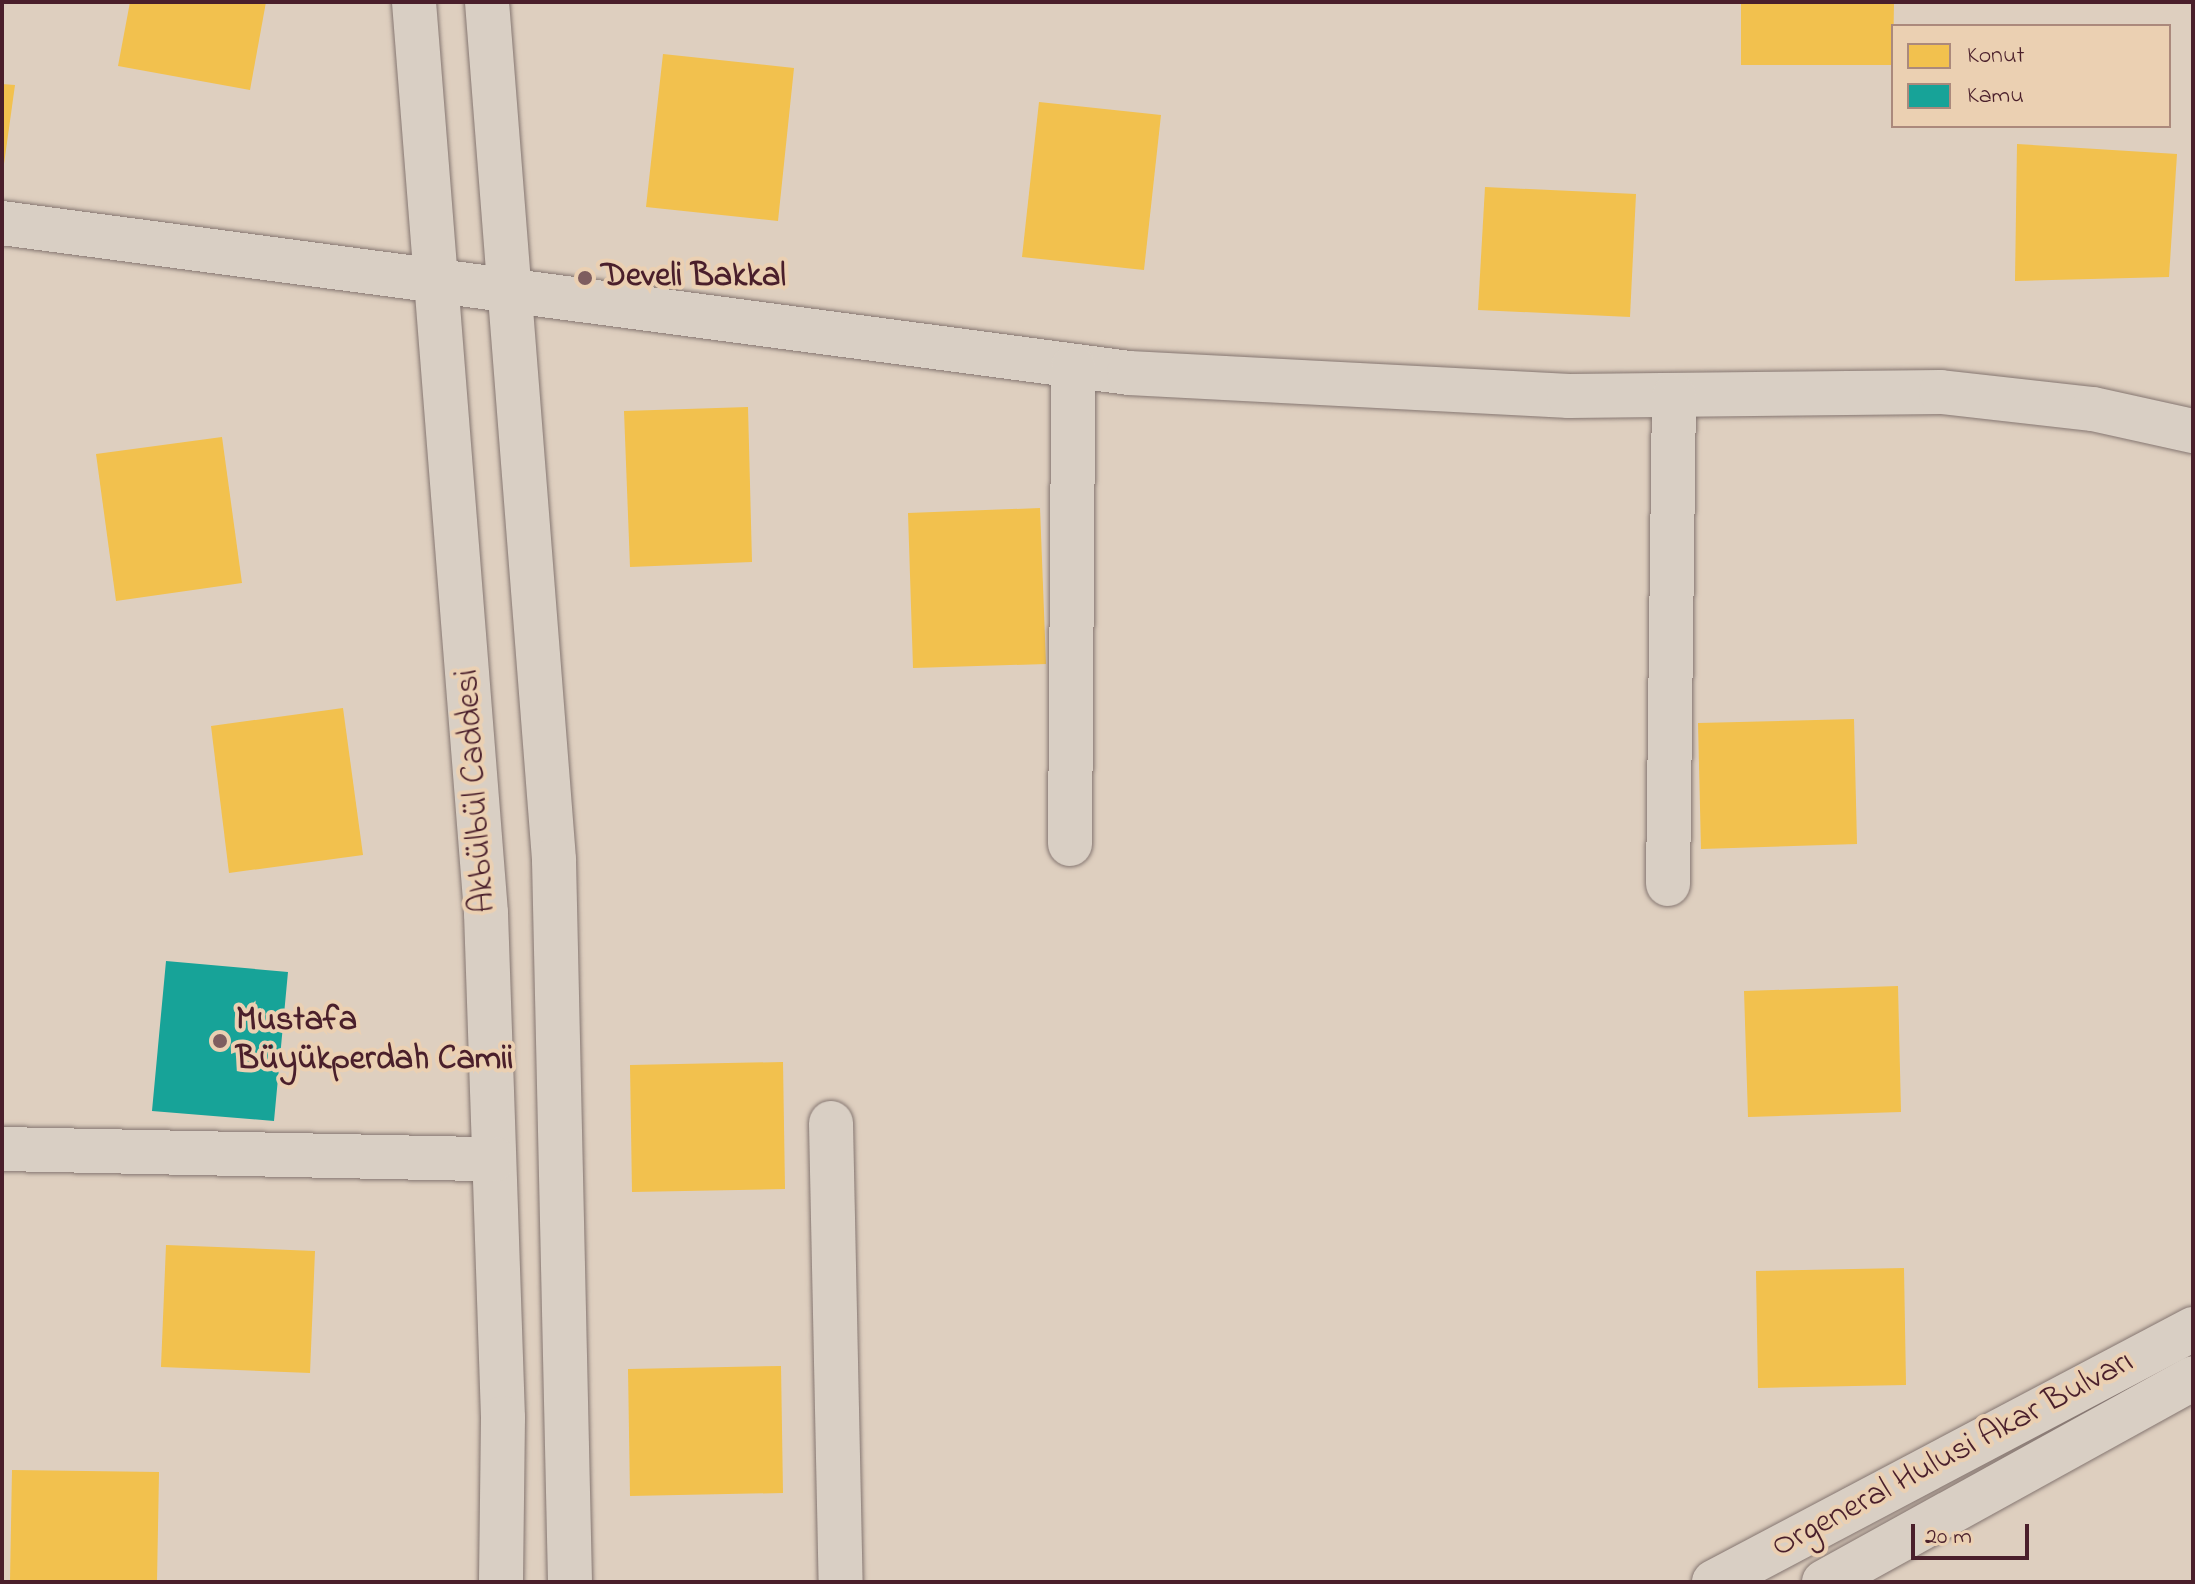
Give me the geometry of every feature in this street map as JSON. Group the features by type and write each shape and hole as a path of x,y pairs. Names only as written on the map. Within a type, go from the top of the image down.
{"street":[{"name":"Akbülbül Caddesi","path":"414,2 486,913 494,1159 501,1582"},
{"name":"Akbülbül Caddesi","path":"487,2 554,860 566,1160 570,1582"},
{"path":"2,223 509,294 1073,367 1421,392 1674,396 1941,392 2093,409 2193,431"},
{"path":"1070,844 1073,367"},
{"path":"1668,884 1674,396"},
{"path":"831,1123 841,1582"},
{"path":"2,1149 494,1159"},
{"name":"Orgeneral Hulusi Akar Bulvarı","path":"1714,1582 2193,1329"},
{"name":"Orgeneral Hulusi Akar Bulvarı","path":"1824,1582 2193,1378"}],"building: Konut":[{"path":"130,2 266,2 250,90 118,66"},
{"path":"1741,2 1894,2 1891,65 1741,65"},
{"path":"663,54 794,68 778,221 646,207"},
{"path":"2,84 15,85 4,164 2,164"},
{"path":"1039,102 1161,115 1144,270 1022,257"},
{"path":"2017,144 2177,154 2169,277 2015,281"},
{"path":"1485,187 1636,194 1630,317 1478,310"},
{"path":"748,407 752,562 630,567 624,411"},
{"path":"222,437 242,583 116,601 96,454"},
{"path":"1040,508 1046,664 913,668 908,513"},
{"path":"343,708 363,855 229,873 211,726"},
{"path":"1854,719 1857,844 1701,849 1698,723"},
{"path":"1898,986 1901,1112 1748,1117 1744,991"},
{"path":"783,1062 785,1189 632,1192 630,1065"},
{"path":"166,1245 315,1251 310,1373 161,1367"},
{"path":"1904,1268 1906,1385 1758,1388 1756,1271"},
{"path":"781,1366 783,1493 630,1496 628,1369"},
{"path":"12,1470 159,1472 157,1582 10,1582"}],"building: Kamu":[{"name":"Mustafa Büyükperdah Camii","path":"166,961 288,972 274,1121 152,1111"}],"place":[{"name":"Develi Bakkal","path":"585,278"},
{"name":"Mustafa Büyükperdah Camii","path":"220,1041"}]}
